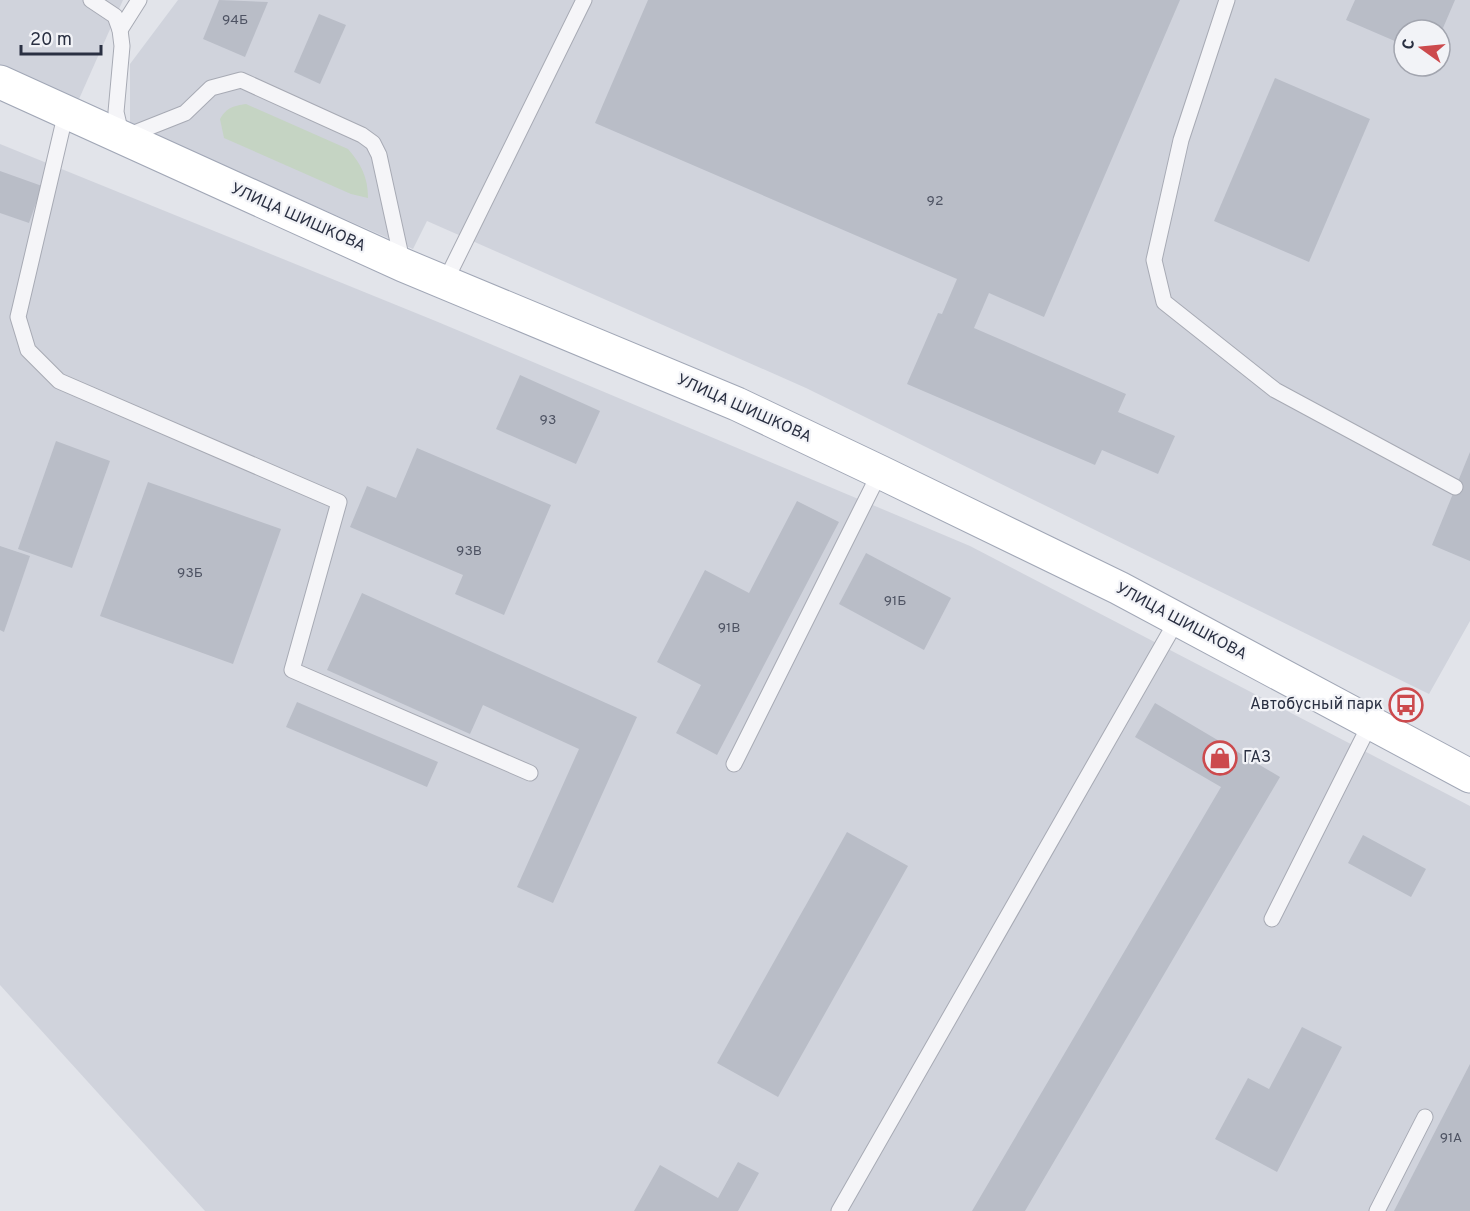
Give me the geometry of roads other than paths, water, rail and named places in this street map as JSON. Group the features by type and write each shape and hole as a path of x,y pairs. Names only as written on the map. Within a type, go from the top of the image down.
{"main road":[{"name":"УЛИЦА ШИШКОВА","path":"0,82 403,265 737,404 1062,559 1470,776"}],"lane":[{"path":"91,0 115,16 120,30 122,46 116,112 122,138 184,113 211,88 241,80 342,126 373,143 379,155 403,265"},
{"path":"120,30 138,0"},
{"path":"445,282 584,0"},
{"path":"1227,0 1181,140 1154,260 1164,302 1275,390 1455,487"},
{"path":"66,112 18,317 28,350 59,381 339,502 291,670 530,773"},
{"path":"734,764 880,472"},
{"path":"839,1211 1178,620"},
{"path":"1272,919 1370,724"},
{"path":"1377,1211 1425,1117"}],"place":[{"name":"Автобусный парк","path":"1406,705"},
{"name":"ГАЗ","path":"1220,758"}]}
